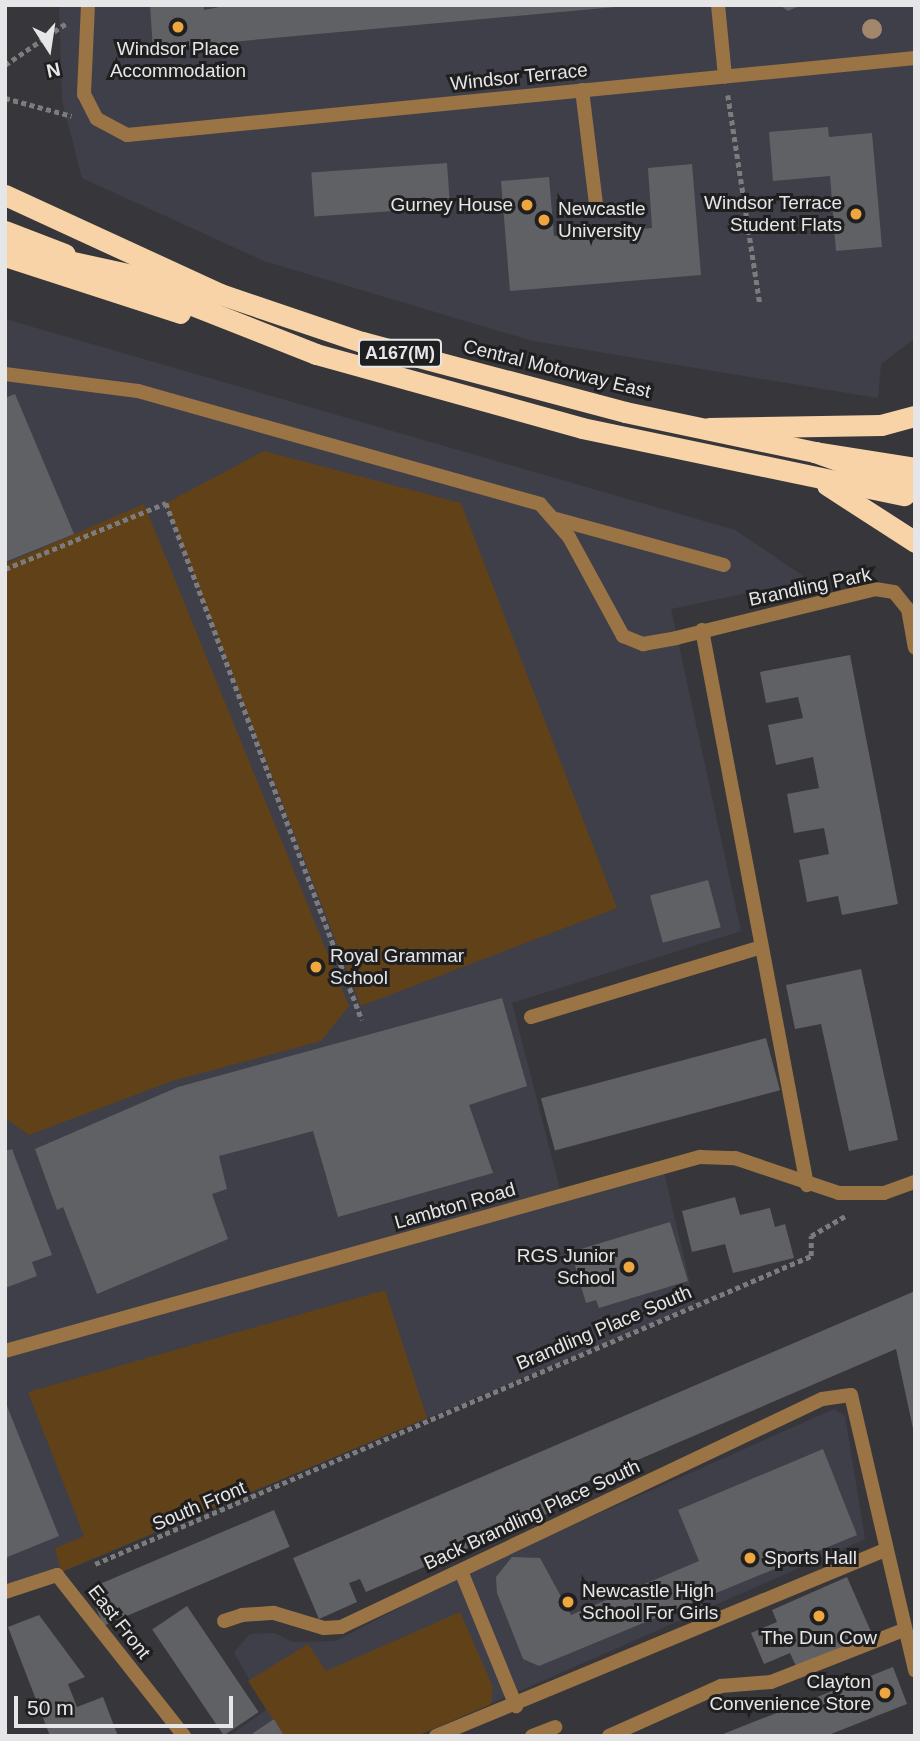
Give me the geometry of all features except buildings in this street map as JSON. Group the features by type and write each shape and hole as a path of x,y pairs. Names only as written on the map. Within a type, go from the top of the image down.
{"highway":[{"name":"Central Motorway East","path":"5,195 220,294 362,342 625,412 815,452 915,468"},
{"name":"A167(M)","path":"5,231 316,354"},
{"name":"A167(M)","path":"5,242 27,252 220,294"},
{"name":"A167(M)","path":"5,256 33,269 316,354 582,428 915,497"},
{"name":"A167(M)","path":"709,428 881,425 915,416"},
{"name":"A167(M)","path":"815,452 915,488"},
{"name":"A167(M)","path":"817,478 915,542"}],"street":[{"path":"718,5 725,77"},
{"path":"88,10 84,94 97,119"},
{"name":"Windsor Terrace","path":"97,119 127,135 915,58"},
{"path":"582,90 596,204"},
{"path":"5,374 138,391 540,504 556,519 724,565"},
{"name":"Brandling Park","path":"556,519 623,636 643,644 875,589 894,592 908,609 915,647"},
{"path":"702,631 807,1185"},
{"path":"531,1017 762,947"},
{"name":"Lambton Road","path":"5,1351 700,1157 735,1158 807,1185 839,1193 884,1193 915,1182"},
{"name":"Back Brandling Place South","path":"224,1621 242,1615 274,1614 324,1628 341,1627 822,1399 851,1395 883,1551"},
{"path":"436,1736 516,1706 883,1551 915,1671"},
{"path":"461,1571 516,1706"},
{"name":"East Front","path":"5,1592 57,1575 184,1736"},
{"path":"609,1736 721,1686 771,1682 904,1630"},
{"path":"532,1736 555,1727"}],"path":[{"path":"5,65 57,27 88,10"},
{"path":"725,77 760,304"},
{"path":"5,97 50,113 97,119"},
{"path":"5,569 166,503 362,1020"},
{"name":"Brandling Place South","path":"314,1473 427,1418 811,1256 811,1236 884,1193"},
{"name":"South Front","path":"95,1564 314,1473"}],"shaded area":[{"name":"Newcastle University","path":"59,5 915,5 915,338 881,364 878,398 533,341 264,261 82,178 62,100"},
{"name":"Royal Grammar School","path":"5,319 735,530 809,580 671,609 741,931 512,1003 562,1197 663,1168 695,1305 70,1569 5,1589"},
{"path":"264,451 461,503 617,908 361,1006 166,503"},
{"path":"144,504 349,1006 321,1041 172,1081 29,1135 5,1118 5,564"},
{"path":"385,1290 427,1418 61,1572 55,1548 84,1536 28,1392"},
{"name":"Newcastle High School For Girls","path":"834,1409 845,1416 865,1539 417,1736 229,1736 266,1710 234,1652 250,1634 274,1633 293,1642 336,1641 472,1570"},
{"path":"460,1612 493,1687 491,1704 417,1736 284,1736 248,1681 308,1644 326,1671"}],"place":[{"name":"Windsor Place Accommodation","path":"178,27"},
{"name":"Gurney House","path":"527,205"},
{"name":"Windsor Terrace Student Flats","path":"856,214"},
{"name":"Newcastle University","path":"544,220"},
{"name":"Royal Grammar School","path":"316,967"},
{"name":"RGS Junior School","path":"629,1267"},
{"name":"Sports Hall","path":"750,1558"},
{"name":"Newcastle High School For Girls","path":"568,1602"},
{"name":"The Dun Cow","path":"819,1616"},
{"name":"Clayton Convenience Store","path":"885,1693"}]}
